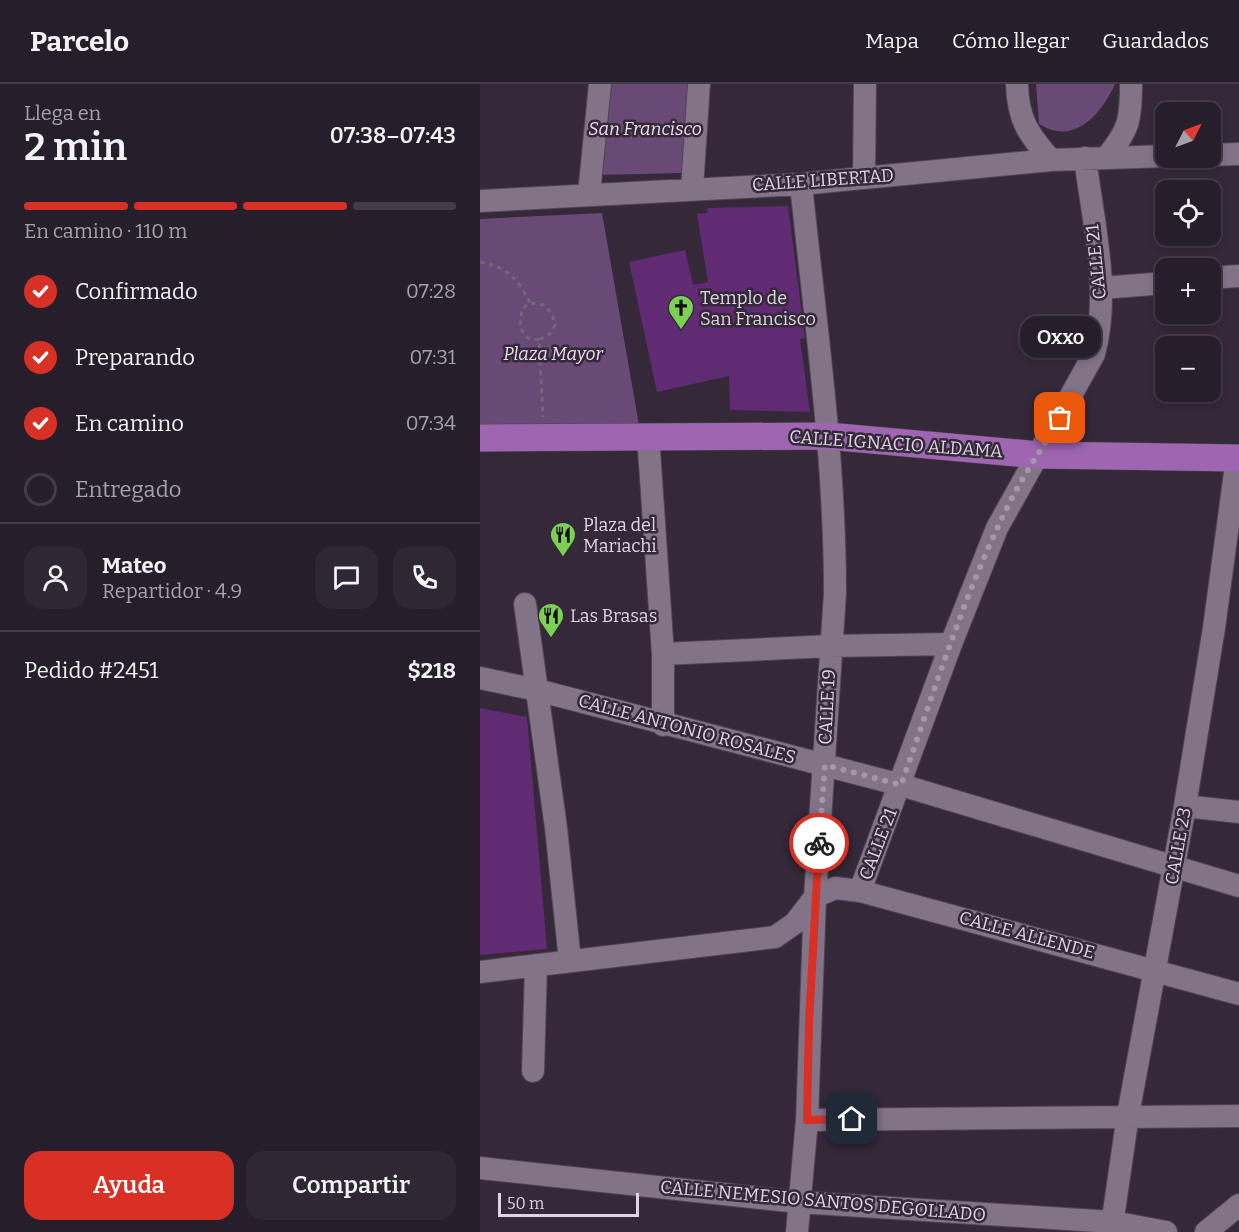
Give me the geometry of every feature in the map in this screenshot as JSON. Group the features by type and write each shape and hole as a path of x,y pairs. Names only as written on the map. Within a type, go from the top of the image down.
{"main road":[{"name":"CALLE IGNACIO ALDAMA","path":"480,438 648,435 828,436 1039,455 1238,458"}],"street":[{"path":"589,194 600,84"},
{"path":"692,188 699,84"},
{"path":"864,178 865,84"},
{"path":"1017,84 1018,107 1029,135 1051,160"},
{"path":"1095,158 1124,136 1131,112 1131,84"},
{"path":"1221,155 1239,154"},
{"name":"CALLE LIBERTAD","path":"480,201 801,184 1051,160 1155,156"},
{"name":"CALLE 21","path":"860,891 901,785 951,644 998,528 1012,498 1039,455 1094,354 1101,327 1095,158"},
{"name":"CALLE 19","path":"797,1232 807,1120 814,897 825,765 830,646 835,593 835,544 828,436 801,184"},
{"path":"1221,277 1239,276"},
{"path":"1101,288 1155,284"},
{"path":"648,435 663,654 663,724"},
{"name":"CALLE 23","path":"1112,1227 1128,1115 1175,868 1214,628 1238,458"},
{"path":"525,604 570,961"},
{"path":"663,654 830,646 951,644"},
{"name":"CALLE ANTONIO ROSALES","path":"480,678 537,690 901,785 1239,886"},
{"path":"1185,806 1239,812"},
{"name":"CALLE ALLENDE","path":"814,897 835,888 860,891 1239,994"},
{"path":"480,972 775,937 795,923 814,897"},
{"path":"533,1071 536,965"},
{"path":"807,1120 1128,1115 1239,1116"},
{"name":"CALLE NEMESIO SANTOS DEGOLLADO","path":"480,1168 798,1202 1166,1232"},
{"path":"1206,1232 1239,1205"}],"path":[{"path":"480,262 499,265 520,284 530,303"},
{"path":"530,303 544,305 552,314 555,325 551,333 539,340 528,338 520,328 522,309 530,303"},
{"path":"539,340 544,437"}],"green space":[{"name":"San Francisco","path":"608,84 690,84 682,173 601,175"},
{"path":"1036,84 1115,84 1094,116 1075,129 1064,131 1052,130 1039,124"},
{"name":"Plaza Mayor","path":"602,213 639,425 480,428 480,219"}],"building":[{"path":"788,206 805,338 800,339 810,412 730,410 729,376 657,392 629,262 685,250 693,285 708,282 697,214 707,213 708,208"},
{"path":"480,708 527,717 547,949 480,955"}],"way so far":[{"path":"819,843 825,765 901,785 951,644 998,528 1012,498 1060,418"}],"place":[{"name":"Templo de San Francisco","path":"681,331"},
{"name":"Oxxo","path":"1060,418"},
{"name":"Plaza del Mariachi","path":"563,558"},
{"name":"Las Brasas","path":"551,639"}],"route":[{"path":"819,843 814,897 807,1120 852,1119"}]}
